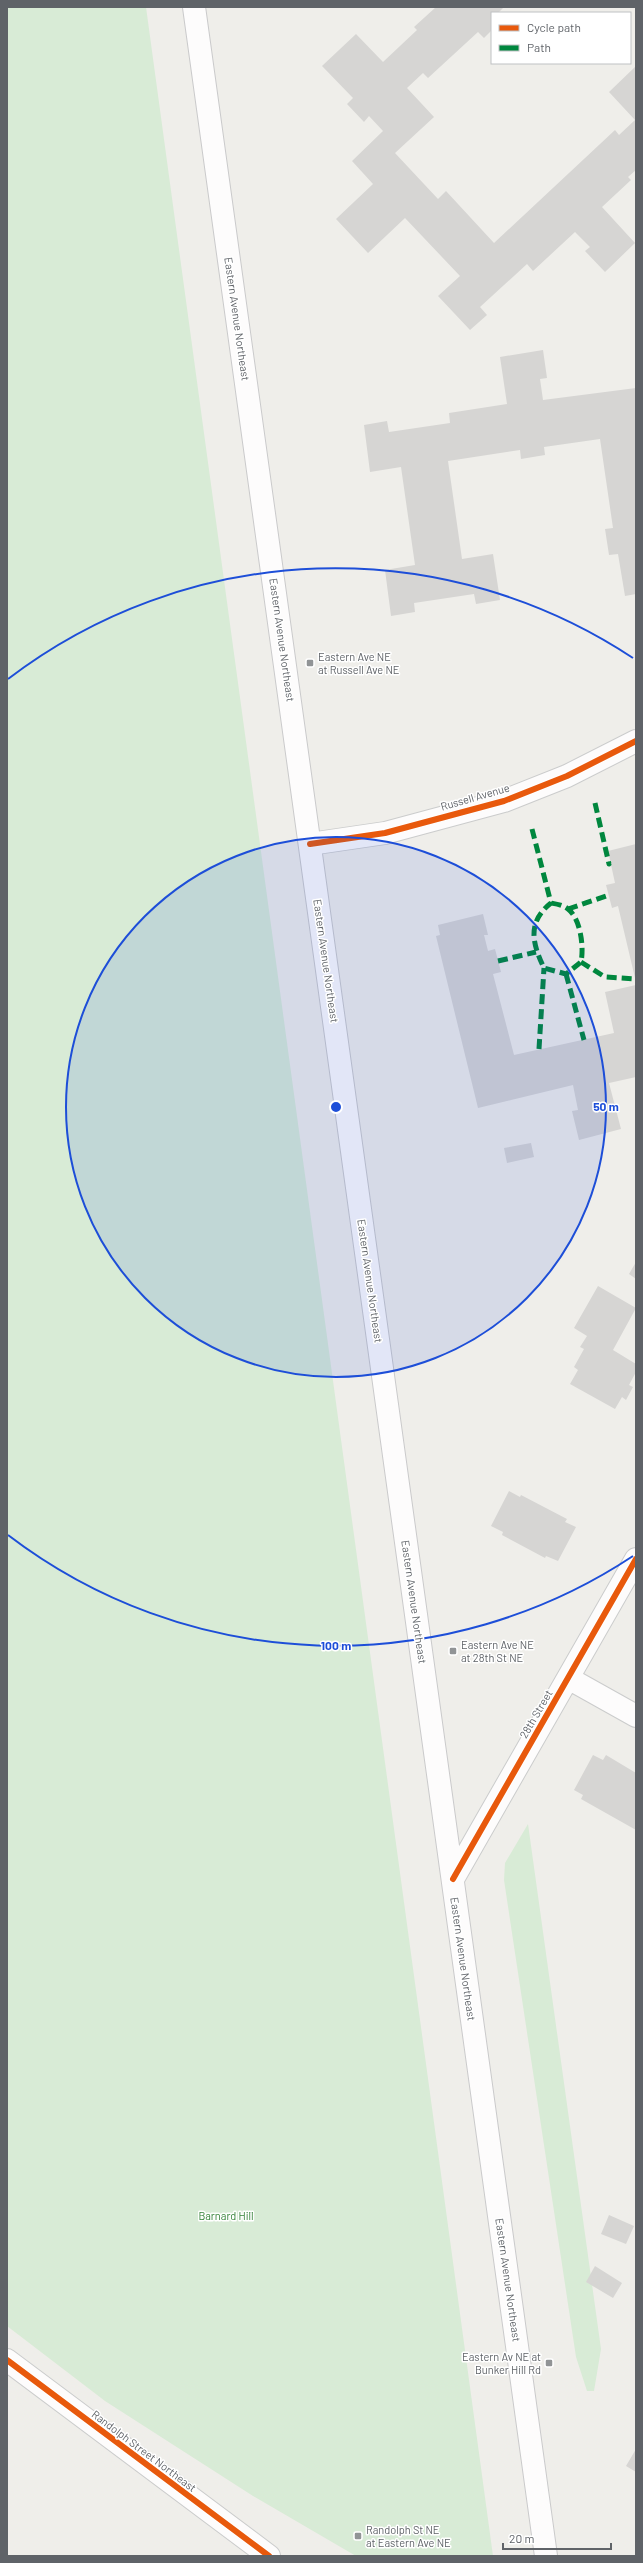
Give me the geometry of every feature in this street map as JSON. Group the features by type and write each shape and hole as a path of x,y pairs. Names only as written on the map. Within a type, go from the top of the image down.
{"main road":[{"name":"Eastern Avenue Northeast","path":"194,7 546,2556"},
{"name":"Russell Avenue","path":"310,844 385,833 504,801 567,776 636,741"},
{"name":"28th Street","path":"452,1879 636,1559"},
{"path":"568,1678 636,1716"},
{"name":"Randolph Street Northeast","path":"7,2360 269,2556"}],"green space":[{"name":"Barnard Hill","path":"7,7 146,7 493,2556 356,2556 253,2496 105,2401 7,2326"},
{"path":"528,1824 601,2349 594,2391 587,2391 576,2357 504,1880 505,1863"}],"building":[{"path":"436,7 504,7 499,12 491,12 491,31 484,38 478,32 428,78 423,73 407,88 434,117 395,153 438,199 446,191 494,243 615,130 619,135 635,120 609,92 636,66 636,170 628,177 631,180 602,207 635,243 605,272 585,251 590,247 575,232 533,271 527,264 480,307 487,315 470,330 438,296 460,276 405,218 368,253 336,219 373,184 352,161 383,131 369,116 364,122 347,104 353,98 322,66 356,34 383,62 417,30 414,27"},
{"path":"543,350 547,378 540,379 543,400 636,388 636,594 625,596 618,554 609,555 605,529 613,528 600,439 544,447 545,455 521,459 520,450 448,461 462,559 493,554 500,600 476,604 474,594 414,603 415,612 391,616 385,570 415,565 401,467 370,472 364,425 387,421 389,432 450,423 449,413 507,404 500,357"},
{"path":"636,844 635,978 618,906 612,908 606,885 615,883 608,851"},
{"path":"483,914 488,935 484,935 488,951 495,949 501,972 493,974 514,1055 614,1033 605,992 636,985 636,1077 609,1083 621,1129 579,1140 572,1111 578,1110 573,1085 478,1108 436,936 440,935 438,925"},
{"path":"531,1143 534,1157 507,1163 504,1148"},
{"path":"636,1262 636,1279 629,1274"},
{"path":"598,1286 636,1308 613,1350 636,1364 636,1372 629,1385 633,1387 626,1400 622,1397 615,1409 570,1384 578,1370 574,1367 584,1349 580,1347 587,1336 574,1328"},
{"path":"509,1491 520,1497 521,1495 567,1519 565,1522 576,1527 558,1561 546,1556 545,1558 502,1535 503,1532 491,1526"},
{"path":"593,1755 603,1760 606,1755 636,1773 636,1830 581,1799 583,1795 574,1790"},
{"path":"609,2215 634,2226 626,2244 601,2234"},
{"path":"595,2266 622,2283 613,2298 586,2282"},
{"path":"636,2449 636,2472 626,2466"}],"marked path":[{"path":"595,803 609,864 610,863"},
{"path":"532,829 551,903 543,910 535,925 534,933 537,950 544,968 566,974 581,962 582,942 579,926 568,909 558,904 551,903"},
{"path":"568,909 609,895"},
{"path":"498,961 536,952"},
{"path":"581,962 605,977 636,979"},
{"path":"539,1049 544,968"},
{"path":"566,974 584,1040"}],"cycle path":[{"path":"310,844 385,833 504,801 567,776 636,741"},
{"path":"453,1879 636,1559"},
{"path":"7,2360 269,2556"}],"place":[{"name":"Eastern Ave NE at Russell Ave NE","path":"310,663"},
{"name":"Eastern Ave NE at 28th St NE","path":"453,1651"},
{"name":"Eastern Av NE at Bunker Hill Rd","path":"549,2363"},
{"name":"Randolph St NE at Eastern Ave NE","path":"358,2536"}]}
